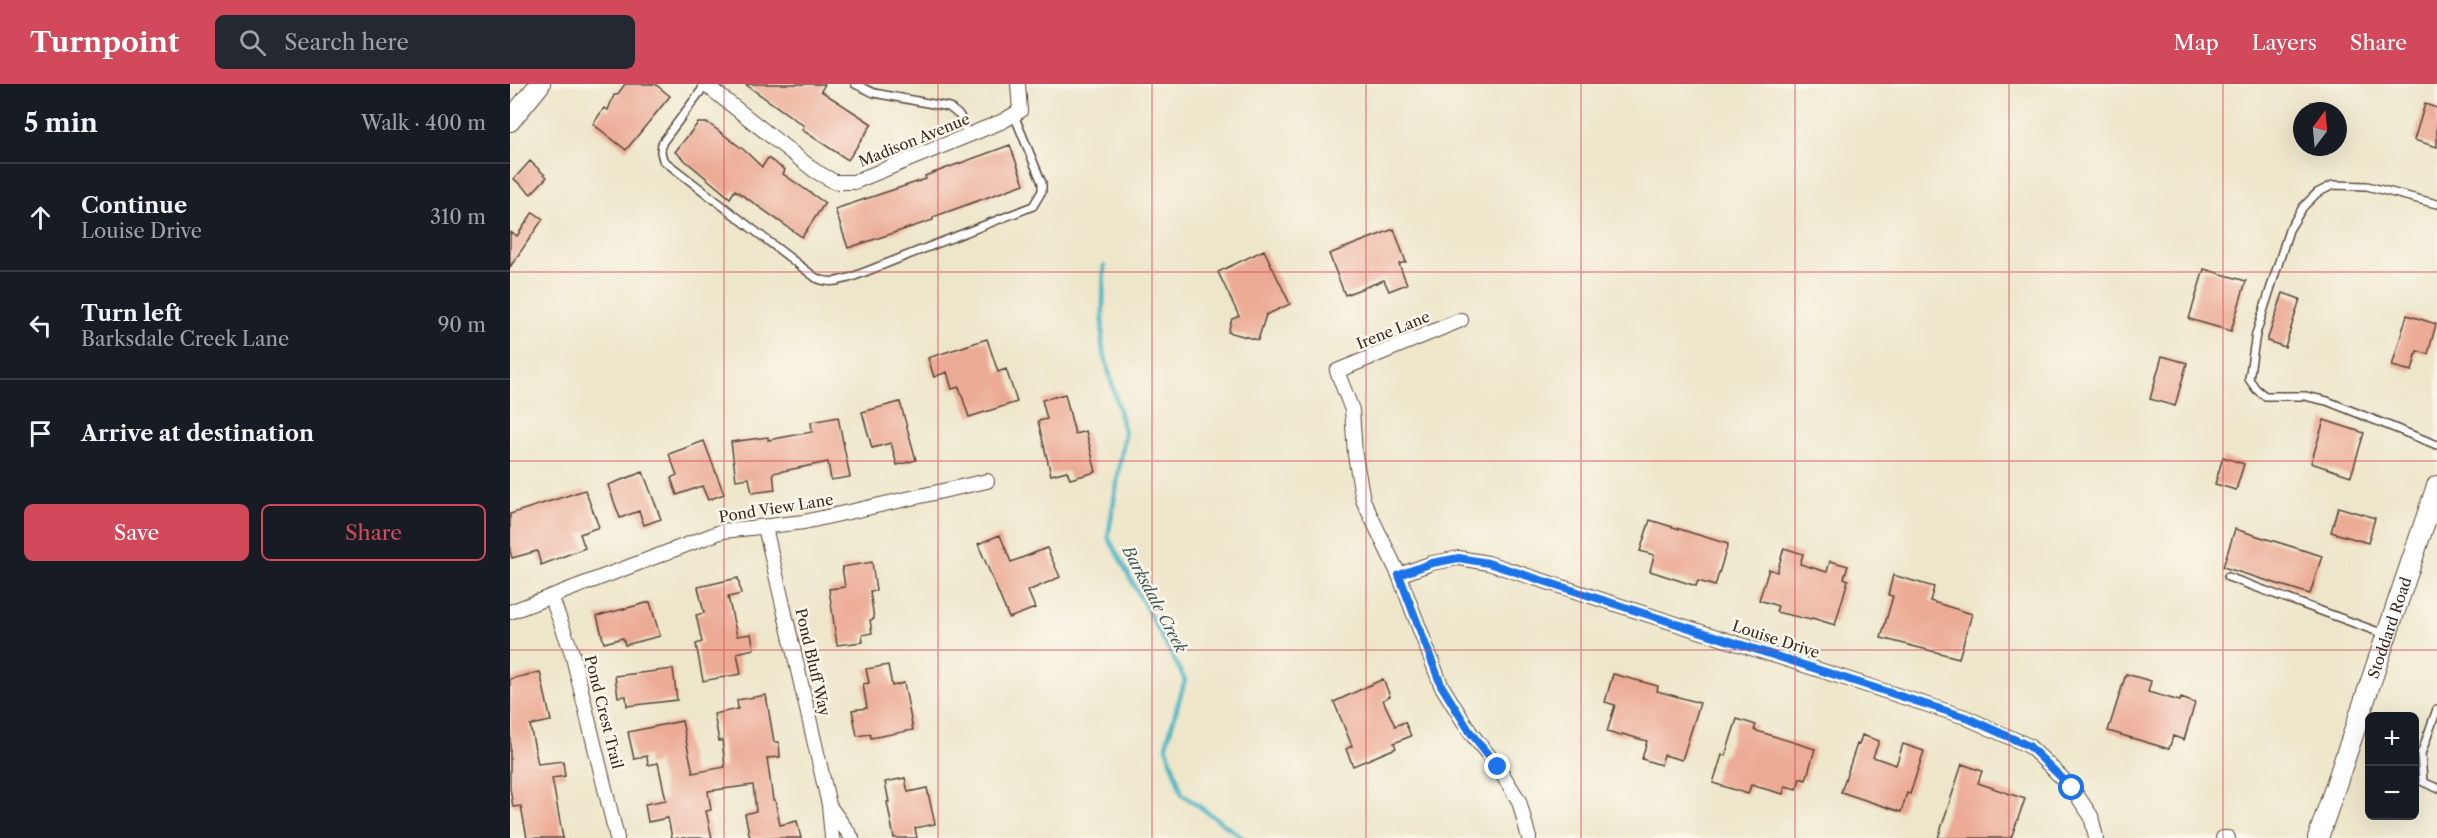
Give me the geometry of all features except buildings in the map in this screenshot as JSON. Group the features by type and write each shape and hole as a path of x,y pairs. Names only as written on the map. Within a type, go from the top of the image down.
{"street":[{"path":"510,121 540,84"},
{"name":"Madison Avenue","path":"706,84 815,171 836,182 854,182 1017,113"},
{"path":"1017,113 1021,95 1018,84"},
{"name":"Irene Lane","path":"1399,575 1363,500 1355,455 1352,410 1337,371 1461,320"},
{"name":"Pond View Lane","path":"510,612 723,531 804,522 987,481"},
{"name":"Stoddard Road","path":"2318,838 2386,635 2432,515 2437,486"},
{"name":"Pond Bluff Way","path":"765,526 829,805 832,838"},
{"name":"Louise Drive","path":"1399,575 1432,563 1459,558 1488,563 1965,717 2029,746 2072,788 2091,816 2096,838"},
{"path":"1399,575 1441,685 1470,732 1498,767 1519,801 1529,838"},
{"name":"Pond Crest Trail","path":"551,596 572,653 617,838"},
{"name":"Pond Bluff Way","path":"829,805 852,838"},
{"path":"2223,838 2228,838"}],"lane":[{"path":"706,84 662,142 663,160 807,272 824,282 852,277 1033,206 1042,192 1042,183 1017,113"},
{"path":"855,84 874,93 949,107 960,116 968,135"},
{"path":"2437,204 2367,186 2333,185 2317,193 2303,207 2289,230 2256,334 2249,379 2265,396 2305,396 2327,401 2437,445"},
{"path":"2228,577 2386,635"},
{"path":"2437,709 2421,754 2423,782 2437,788"}],"waterway":[{"name":"Barksdale Creek","path":"1104,266 1102,345 1125,434 1108,537 1185,680 1166,745 1182,794 1243,838"}],"route":[{"path":"1498,767 1470,732 1441,685 1399,575 1432,563 1459,558 1488,563 1965,717 2029,746 2072,788"}]}
